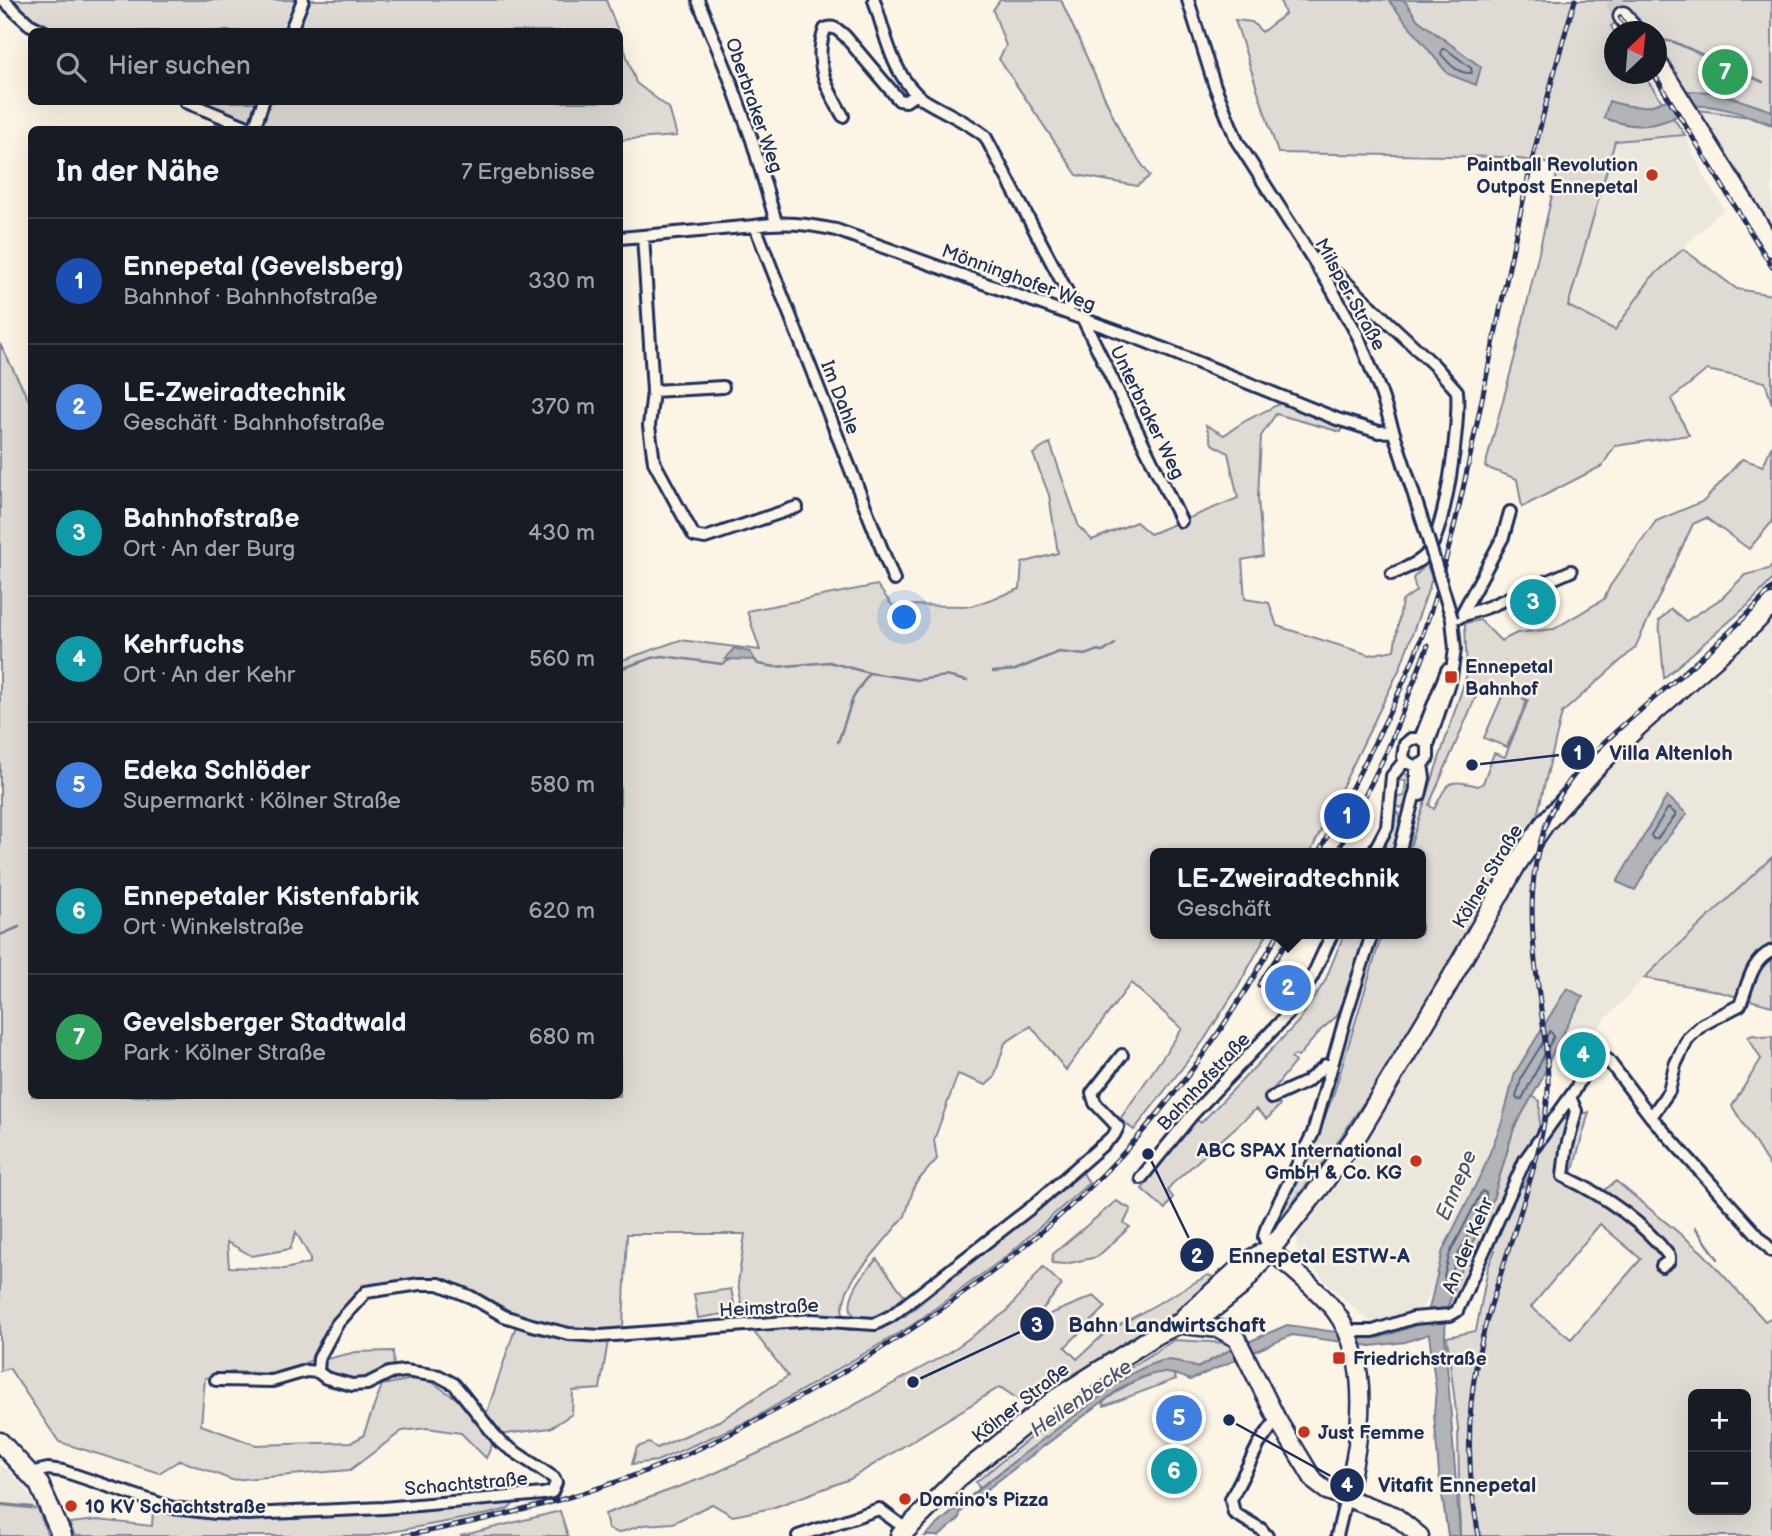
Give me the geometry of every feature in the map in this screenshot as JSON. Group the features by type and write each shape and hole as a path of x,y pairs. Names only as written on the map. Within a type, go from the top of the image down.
{"main road":[{"path":"1623,16 1626,21"},
{"path":"1667,77 1772,247"},
{"name":"Kölner Straße","path":"903,1533 959,1477 1057,1398 1128,1352 1180,1323 1202,1317 1203,1310 1241,1286 1358,1134 1516,865 1545,822 1638,726 1772,604"},
{"path":"1269,1249 1317,1290 1349,1338 1358,1380 1361,1415 1357,1449 1346,1498"},
{"path":"1203,1310 1230,1324 1237,1334 1277,1419 1315,1482 1327,1491 1394,1515 1420,1536"},
{"path":"1180,1323 1219,1329 1242,1346"},
{"path":"2,1447 30,1473 46,1498 62,1536"}],"street":[{"path":"3,0 38,28"},
{"path":"292,28 303,0"},
{"name":"Oberbraker Weg","path":"698,0 738,100 776,222"},
{"path":"874,0 902,77 916,94 968,122 985,136 1071,299 1068,313"},
{"name":"Milsper Straße","path":"1188,0 1214,84 1237,141 1358,336 1456,618"},
{"path":"843,116 827,89 818,54 825,29 829,27 835,27 845,36 899,100 906,101 916,94"},
{"path":"194,105 246,126"},
{"path":"255,126 262,105"},
{"name":"Mönninghofer Weg","path":"623,237 776,222 804,223 836,230 1147,342 1337,419 1379,432 1393,431"},
{"name":"Im Dahle","path":"755,226 894,580"},
{"path":"643,236 653,391 649,426 654,462 694,536 705,538 797,508"},
{"path":"1319,270 1325,268 1338,275 1435,366 1457,391 1458,428 1441,522 1434,542 1416,563 1392,574"},
{"name":"Unterbraker Weg","path":"1083,319 1181,522"},
{"path":"653,391 723,387"},
{"path":"1376,848 1387,827 1392,776 1428,758 1424,742 1451,677 1456,618 1503,537 1510,512"},
{"path":"1456,618 1513,597 1571,571"},
{"path":"1401,848 1416,789 1414,763 1402,752 1411,739 1424,742"},
{"name":"Bahnhofstraße","path":"1141,1178 1192,1115 1288,1014 1312,977 1330,939"},
{"path":"1269,1249 1264,1237 1266,1229 1313,1133 1370,939"},
{"path":"1651,1116 1669,1091 1675,1065 1688,1038 1702,1025 1740,1005 1758,960 1772,951"},
{"name":"Heimstraße","path":"318,1372 319,1358 337,1324 366,1292 419,1284 439,1284 471,1297 504,1316 569,1334 601,1336 812,1320 875,1324 891,1316 1033,1206 1114,1135 1118,1126 1094,1103 1092,1093 1122,1055"},
{"name":"An der Kehr","path":"1349,1338 1396,1326 1413,1318 1450,1315 1457,1311 1525,1160 1594,1059 1605,1059 1611,1063 1651,1116 1772,1251"},
{"path":"1271,1098 1306,1082 1326,1065 1332,1066"},
{"path":"1570,1097 1576,1111 1566,1150 1563,1176 1602,1197 1657,1240 1670,1256 1669,1261 1661,1266"},
{"name":"Schachtstraße","path":"30,1473 48,1469 63,1471 173,1508 227,1514 383,1508 543,1494 552,1492 555,1487 554,1478 500,1442 454,1384 439,1376 397,1372 381,1376 367,1384 352,1385 326,1378 318,1372 295,1373 272,1381 216,1380"},
{"path":"1267,1536 1261,1529 1234,1513 1231,1499 1259,1444 1277,1419"},
{"path":"1337,1536 1346,1498"},
{"path":"798,1536 878,1509 903,1533"}],"shaded area":[{"path":"15,0 606,0 617,28 49,28 23,15"},
{"path":"1000,0 1061,0 1122,136 1150,176 1137,186 1077,175 999,59 1006,46 993,10"},
{"path":"1280,0 1772,0 1772,125 1750,117 1698,110 1667,62 1667,21 1640,21 1633,11 1618,21 1604,21 1604,84 1650,84 1685,135 1615,141 1568,306 1615,330 1651,278 1683,249 1737,289 1772,295 1772,404 1765,382 1707,370 1671,399 1689,435 1615,446 1602,466 1522,507 1517,479 1485,467 1515,356 1559,165 1506,157 1278,153 1235,20 1252,22 1262,32 1285,14"},
{"path":"623,45 636,83 669,108 677,136 623,140 623,126 213,126 220,122 233,125 248,122 206,105 623,105"},
{"path":"1698,110 1750,117 1772,125 1772,233"},
{"name":"Paintball Revolution Outpost Ennepetal","path":"1685,135 1705,179 1724,209 1651,278 1615,330 1568,306 1615,141"},
{"path":"0,344 28,398 28,1099 623,1099 623,660 680,640 760,650 747,611 877,585 892,605 972,606 1020,589 1022,563 1058,553 1049,495 1033,454 1050,443 1079,527 1092,540 1136,522 1150,534 1238,498 1228,453 1212,444 1206,425 1224,435 1283,402 1345,422 1341,432 1276,414 1261,436 1258,498 1263,556 1242,560 1245,599 1269,603 1277,626 1370,655 1394,650 1402,601 1416,591 1413,578 1427,564 1432,579 1400,668 1312,848 1150,848 1150,939 1264,939 1204,1040 1134,1130 1120,1119 1182,1029 1131,983 1066,1070 1031,1026 1005,1043 994,1078 986,1085 958,1074 934,1140 937,1159 915,1184 905,1216 855,1276 847,1291 842,1309 848,1330 879,1328 905,1316 1083,1173 1089,1183 1007,1256 911,1326 751,1420 657,1461 632,1464 637,1447 649,1443 657,1448 721,1420 788,1376 744,1319 738,1283 745,1234 627,1234 623,1327 610,1329 600,1389 573,1391 572,1414 550,1428 499,1435 485,1418 519,1317 473,1293 439,1281 364,1289 328,1331 312,1360 280,1374 232,1372 205,1378 201,1425 256,1445 352,1442 363,1436 382,1385 424,1377 463,1403 494,1441 486,1458 461,1433 427,1428 402,1431 350,1470 232,1480 180,1460 159,1473 59,1442 9,1368 0,1371","holes":["296,1232 310,1257 310,1263 285,1269 229,1267 227,1242 252,1256 290,1249"]},
{"path":"1772,445 1772,522 1749,549 1706,518 1693,524 1635,648 1562,713 1535,824 1461,943 1412,1030 1324,1162 1277,1223 1332,1099 1380,939 1426,939 1426,848 1410,848 1467,674 1465,623 1480,620 1501,641 1517,633 1554,629 1604,599 1610,586 1656,521 1704,501 1742,459 1763,466","holes":["1496,686 1505,690 1484,738 1507,747 1527,701 1522,698 1528,700 1505,757 1494,753 1483,783 1478,786 1460,782 1449,785 1434,809 1429,805 1477,694"]},
{"path":"1772,564 1772,580 1747,606 1664,678 1659,621 1671,609 1686,621 1722,598 1745,575 1769,569"},
{"path":"1772,617 1772,857 1644,978 1561,1067 1537,1038 1515,1073 1502,1121 1464,1210 1443,1250 1433,1289 1417,1315 1376,1328 1334,1290 1297,1250 1296,1234 1343,1173 1408,1070 1523,869 1550,833 1607,769"},
{"path":"1405,772 1410,793 1406,805 1400,808 1395,805 1395,798 1404,796 1406,781 1399,780"},
{"path":"1394,811 1398,813 1399,828 1393,848 1381,847"},
{"path":"1772,857 1772,1006 1712,990 1644,978"},
{"path":"1342,939 1364,939 1337,1016 1298,1057 1295,1055 1291,1058 1295,1062 1267,1097 1271,1103 1277,1102 1280,1105 1267,1119 1256,1109 1171,1185 1168,1191 1173,1197 1165,1209 1142,1189 1196,1119 1201,1123 1299,1021 1325,981"},
{"path":"1772,1036 1772,1170 1732,1106 1761,1059 1748,1037"},
{"path":"1532,1096 1540,1101 1539,1134 1517,1160 1511,1180 1524,1187 1541,1147 1561,1120 1589,1112 1571,1177 1602,1192 1616,1181 1702,1252 1765,1321 1772,1317 1772,1536 1460,1536 1458,1428 1447,1337 1476,1331 1488,1268 1495,1250 1486,1243 1457,1305 1446,1311 1465,1258 1492,1202 1514,1128","holes":["1600,1224 1641,1259 1571,1339 1531,1307"]},
{"path":"1116,1201 1131,1209 1124,1223 1130,1227 1097,1257 1065,1264 1052,1263 1053,1254"},
{"path":"877,1259 907,1299 887,1312 859,1319 852,1314 850,1304 863,1276"},
{"path":"1043,1267 1062,1285 1033,1321 1094,1296 1106,1307 1065,1347 1077,1359 1104,1334 1208,1275 1218,1279 1189,1304 1041,1396 1019,1400 1000,1387 850,1479 772,1508 733,1516 712,1504 673,1523 643,1525 618,1533 608,1529 605,1514 711,1475 811,1429 950,1352 1007,1311"},
{"path":"731,1289 736,1312 698,1318 694,1294"},
{"path":"1174,1340 1227,1343 1232,1349 1197,1368 1167,1360 1128,1377 979,1488 976,1482 1068,1407"},
{"path":"393,1351 394,1370 363,1380 329,1374 322,1365 322,1360 356,1352"},
{"path":"1160,1372 1172,1372 1176,1379 1104,1406 1103,1402 1123,1388"},
{"path":"0,1465 24,1487 38,1509 0,1505"},
{"path":"516,1502 508,1509 488,1514 369,1536 75,1536 69,1523 98,1520 152,1526 153,1509 183,1516 249,1519"},
{"path":"0,1505 38,1509 48,1536 0,1536"},
{"path":"560,1511 568,1536 460,1536"}],"water":[{"path":"1388,0 1404,0 1418,20 1481,67 1476,85 1448,74"},
{"path":"1686,91 1716,92 1772,111 1772,124 1705,106 1688,109 1664,122 1646,125 1630,125 1604,118 1609,101 1631,106 1649,106"},
{"path":"734,648 750,652 755,660 725,659"},
{"path":"1667,796 1687,814 1660,847 1635,890 1617,882"},
{"path":"1567,988 1583,997 1514,1128 1492,1202 1465,1258 1446,1311 1445,1337 1460,1536 1448,1536 1439,1473 1434,1414 1436,1390 1429,1334 1405,1342 1371,1346 1292,1335 1190,1380 1163,1373 1139,1378 1122,1387 974,1499 960,1513 959,1519 939,1536 925,1536 1020,1457 1118,1383 1150,1365 1170,1360 1198,1368 1232,1349 1287,1325 1378,1338 1426,1322 1443,1250 1483,1170 1502,1122 1515,1073"}],"waterway":[{"path":"1667,41 1763,82"},
{"path":"993,672 1015,670 1059,652 1085,655 1098,650 1103,652 1115,644"},
{"path":"623,668 663,656 722,664 730,660"},
{"path":"755,660 758,664 776,667 829,662 869,673 918,680 946,676 967,681"},
{"path":"838,742 853,698 869,673"},
{"path":"0,935 19,927"},
{"path":"1695,1227 1718,1259"},
{"path":"0,1504 32,1507"}],"tunnel":[{"path":"1613,0 1623,16"}],"railway":[{"path":"1322,848 1407,675 1440,581 1464,485 1528,177 1575,0"},
{"path":"1620,17 1622,21"},
{"path":"1660,84 1772,267"},
{"path":"1479,1536 1472,1495 1470,1452 1476,1367 1489,1311 1537,1156 1548,1091 1532,911 1533,885 1543,833 1561,793 1593,753 1726,635 1772,588"},
{"path":"1339,848 1388,749 1428,645"},
{"path":"403,1536 548,1503 655,1468 780,1408 934,1314 995,1270 1051,1224 1103,1174 1197,1064 1239,1002 1275,939"},
{"path":"1259,985 1289,939"}],"place":[{"name":"Gevelsberger Stadtwald","path":"1725,72"},
{"name":"Paintball Revolution Outpost Ennepetal","path":"1652,175"},
{"name":"Bahnhofstraße","path":"1533,602"},
{"name":"Ennepetal Bahnhof","path":"1451,677"},
{"name":"Villa Altenloh","path":"1472,765"},
{"name":"Ennepetal (Gevelsberg)","path":"1347,816"},
{"name":"LE-Zweiradtechnik","path":"1288,988"},
{"name":"Kehrfuchs","path":"1583,1055"},
{"name":"Ennepetal ESTW-A","path":"1148,1154"},
{"name":"ABC SPAX International GmbH & Co. KG","path":"1416,1161"},
{"name":"Friedrichstraße","path":"1339,1358"},
{"name":"Bahn Landwirtschaft","path":"913,1382"},
{"name":"Edeka Schlöder","path":"1179,1418"},
{"name":"Vitafit Ennepetal","path":"1229,1420"},
{"name":"Just Femme","path":"1304,1432"},
{"name":"Ennepetaler Kistenfabrik","path":"1174,1471"},
{"name":"Domino's Pizza","path":"905,1499"},
{"name":"10 KV Schachtstraße","path":"71,1506"}],"water label":[{"name":"Ennepe","path":"1456,1185"},
{"name":"Heilenbecke","path":"1081,1398"}]}
